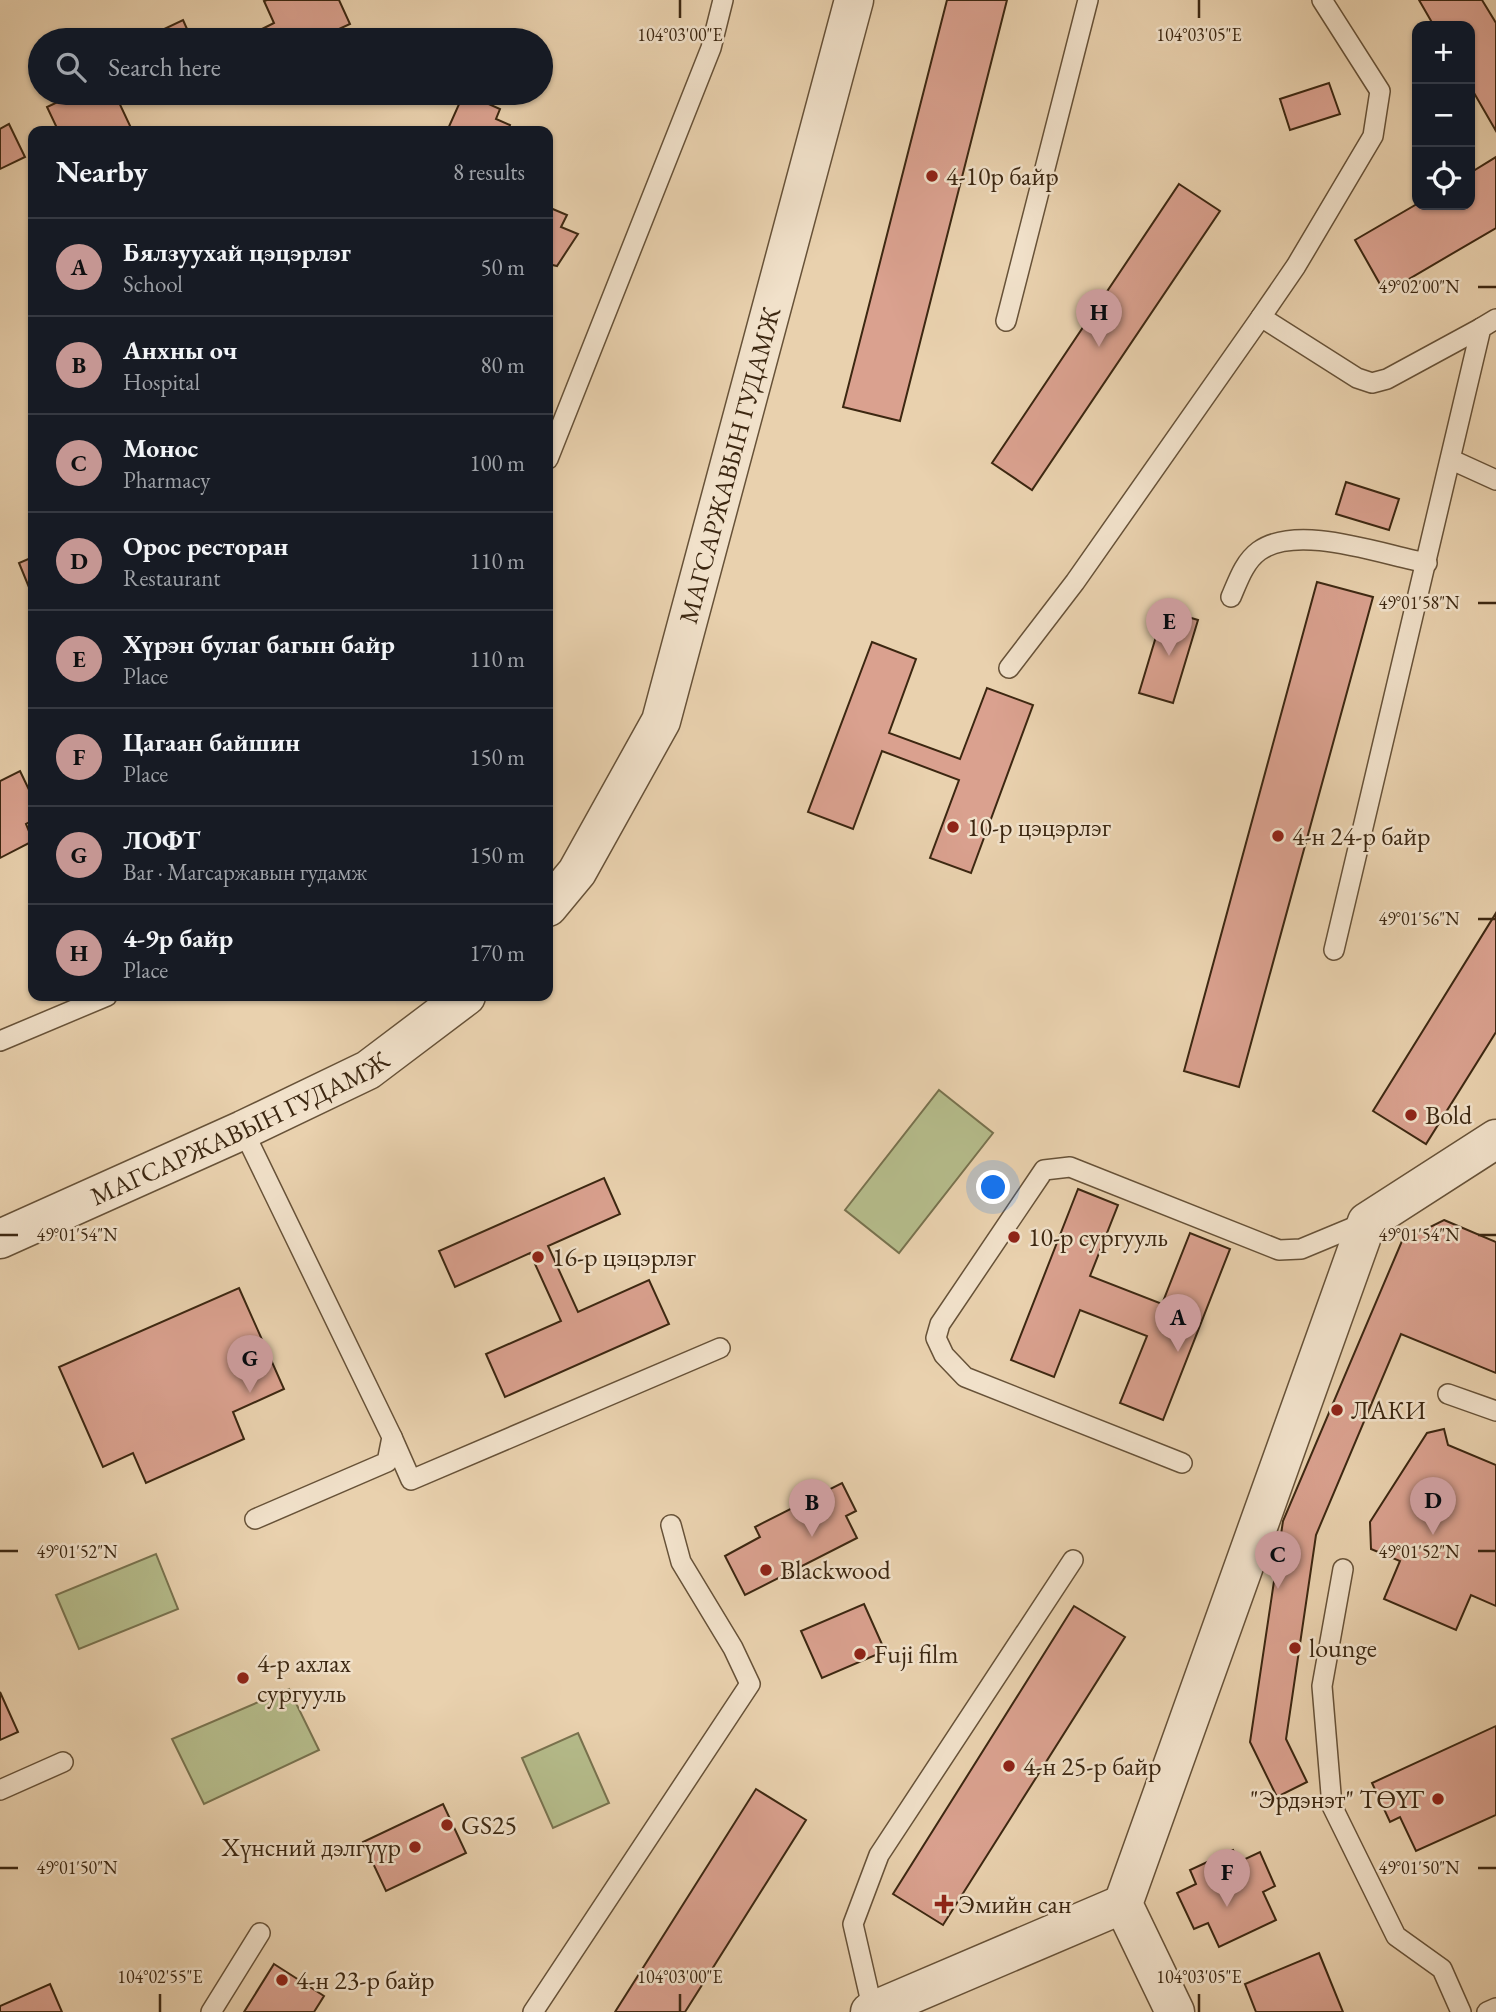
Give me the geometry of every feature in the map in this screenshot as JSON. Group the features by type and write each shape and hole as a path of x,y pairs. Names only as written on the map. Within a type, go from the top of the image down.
{"street":[{"name":"МАГСАРЖАВЫН ГУДАМЖ","path":"553,901 578,872 661,721 854,0"},
{"name":"МАГСАРЖАВЫН ГУДАМЖ","path":"0,1239 243,1130 368,1070 459,1001"},
{"path":"1175,2012 1123,1904 1367,1222 1496,1139"},
{"path":"871,2011 1123,1904"}],"lane":[{"path":"553,446 711,48 723,0"},
{"path":"1006,321 1088,0"},
{"path":"1009,668 1075,582 1296,266 1373,136 1380,91 1322,0"},
{"path":"1261,317 1357,378 1372,383 1388,379 1489,323"},
{"path":"1334,950 1452,460 1489,323"},
{"path":"1452,460 1496,480"},
{"path":"1231,597 1245,566 1259,551 1285,541 1319,540 1427,563"},
{"path":"0,1041 95,1001"},
{"path":"243,1130 411,1480 720,1348"},
{"path":"1182,1463 965,1377 944,1355 936,1338 940,1324 1044,1170 1070,1167 1279,1250 1301,1249 1367,1222"},
{"path":"1448,1394 1496,1411"},
{"path":"255,1518 387,1462 392,1437"},
{"path":"533,2012 750,1684 733,1648 681,1562 671,1525"},
{"path":"871,2011 853,1924 879,1855 1073,1559"},
{"path":"1343,1569 1322,1686 1332,1806 1396,1936 1442,1969 1461,2012"},
{"path":"0,1790 63,1762"},
{"path":"211,2012 260,1933"},
{"path":"1487,2012 1496,2008"}],"green space":[{"path":"939,1090 993,1133 899,1253 845,1210"},
{"path":"156,1554 178,1609 79,1649 56,1595"},
{"path":"289,1689 319,1750 204,1804 172,1739"},
{"path":"578,1733 609,1803 553,1828 522,1758"}],"building":[{"path":"339,0 350,24 341,28 264,28 274,23 264,1"},
{"name":"4-10р байр","path":"947,0 1007,0 900,421 843,407"},
{"path":"1419,0 1482,0 1496,23 1496,131 1475,95 1475,21 1431,21"},
{"path":"183,20 187,28 166,28"},
{"path":"1329,83 1340,114 1290,130 1280,99"},
{"path":"120,105 130,126 56,126 47,107"},
{"path":"459,105 491,105 500,109 496,119 510,125 510,126 449,126"},
{"path":"9,124 25,157 0,169 0,129"},
{"path":"1496,157 1496,228 1385,293 1355,240 1412,207 1412,210 1475,210 1475,170"},
{"path":"1179,184 1220,211 1032,490 992,463"},
{"path":"553,209 567,215 561,227 578,234 557,266 553,265"},
{"path":"1346,482 1399,499 1389,530 1336,514"},
{"path":"28,559 28,585 19,563"},
{"name":"4-н 24-р байр","path":"1317,582 1373,597 1239,1087 1184,1071"},
{"path":"1164,610 1198,620 1173,703 1139,693"},
{"name":"10-р цэцэрлэг","path":"872,642 916,659 889,733 960,759 987,688 1033,705 971,873 930,858 959,780 882,751 853,829 808,812"},
{"path":"20,771 28,788 28,844 0,858 0,781"},
{"path":"1496,913 1496,1032 1426,1144 1373,1111"},
{"path":"604,1178 620,1214 548,1246 578,1312 649,1280 669,1324 505,1397 486,1354 561,1321 530,1253 455,1287 439,1251"},
{"path":"1078,1189 1118,1205 1090,1276 1162,1304 1190,1233 1230,1249 1163,1420 1120,1403 1147,1336 1080,1310 1054,1377 1011,1360"},
{"path":"1444,1220 1496,1242 1496,1373 1401,1334 1316,1535 1286,1739 1307,1782 1277,1797 1250,1742 1283,1521 1402,1241"},
{"path":"239,1288 284,1389 233,1412 244,1439 146,1483 133,1453 103,1467 59,1367"},
{"path":"1444,1429 1448,1445 1496,1465 1496,1606 1471,1595 1456,1630 1384,1599 1400,1561 1371,1549 1370,1522 1427,1433"},
{"path":"842,1483 856,1511 846,1516 857,1538 745,1595 725,1556 760,1537 755,1527"},
{"path":"864,1604 885,1651 822,1678 801,1631"},
{"name":"4-н 25-р байр","path":"1074,1606 1125,1637 943,1925 893,1894"},
{"path":"0,1692 18,1732 0,1740"},
{"name":"\"Эрдэнэт\" ТӨҮГ","path":"1496,1726 1496,1815 1416,1851 1400,1817 1390,1822 1372,1783"},
{"path":"756,1789 806,1820 685,2012 615,2012"},
{"name":"Хүнсний дэлгүүр","path":"443,1804 466,1853 386,1891 363,1842"},
{"path":"1233,1850 1239,1862 1260,1852 1275,1886 1263,1892 1276,1920 1219,1947 1208,1923 1194,1929 1177,1893 1196,1884 1190,1870"},
{"path":"1319,1953 1343,2012 1256,2012 1245,1984"},
{"name":"4-н 23-р байр","path":"274,1964 324,1996 314,2012 244,2012"},
{"path":"50,1984 62,2012 0,2012 0,2006"}],"place":[{"name":"4-10р байр","path":"932,176"},
{"name":"4-9р байр","path":"1099,347"},
{"name":"Хүрэн булаг багын байр","path":"1169,656"},
{"name":"10-р цэцэрлэг","path":"953,827"},
{"name":"4-н 24-р байр","path":"1278,836"},
{"name":"Bold","path":"1411,1115"},
{"name":"10-р сургууль","path":"1014,1237"},
{"name":"16-р цэцэрлэг","path":"538,1257"},
{"name":"Бялзуухай цэцэрлэг","path":"1178,1352"},
{"name":"ЛОФТ","path":"250,1393"},
{"name":"ЛАКИ","path":"1337,1410"},
{"name":"Орос ресторан","path":"1433,1535"},
{"name":"Анхны оч","path":"812,1537"},
{"name":"Blackwood","path":"766,1570"},
{"name":"Монос","path":"1278,1589"},
{"name":"lounge","path":"1295,1648"},
{"name":"Fuji film","path":"860,1654"},
{"name":"4-р ахлах сургууль","path":"243,1678"},
{"name":"4-н 25-р байр","path":"1009,1766"},
{"name":"\"Эрдэнэт\" ТӨҮГ","path":"1438,1799"},
{"name":"GS25","path":"447,1825"},
{"name":"Хүнсний дэлгүүр","path":"415,1847"},
{"name":"Эмийн сан","path":"944,1904"},
{"name":"Цагаан байшин","path":"1227,1907"},
{"name":"4-н 23-р байр","path":"282,1980"}]}
